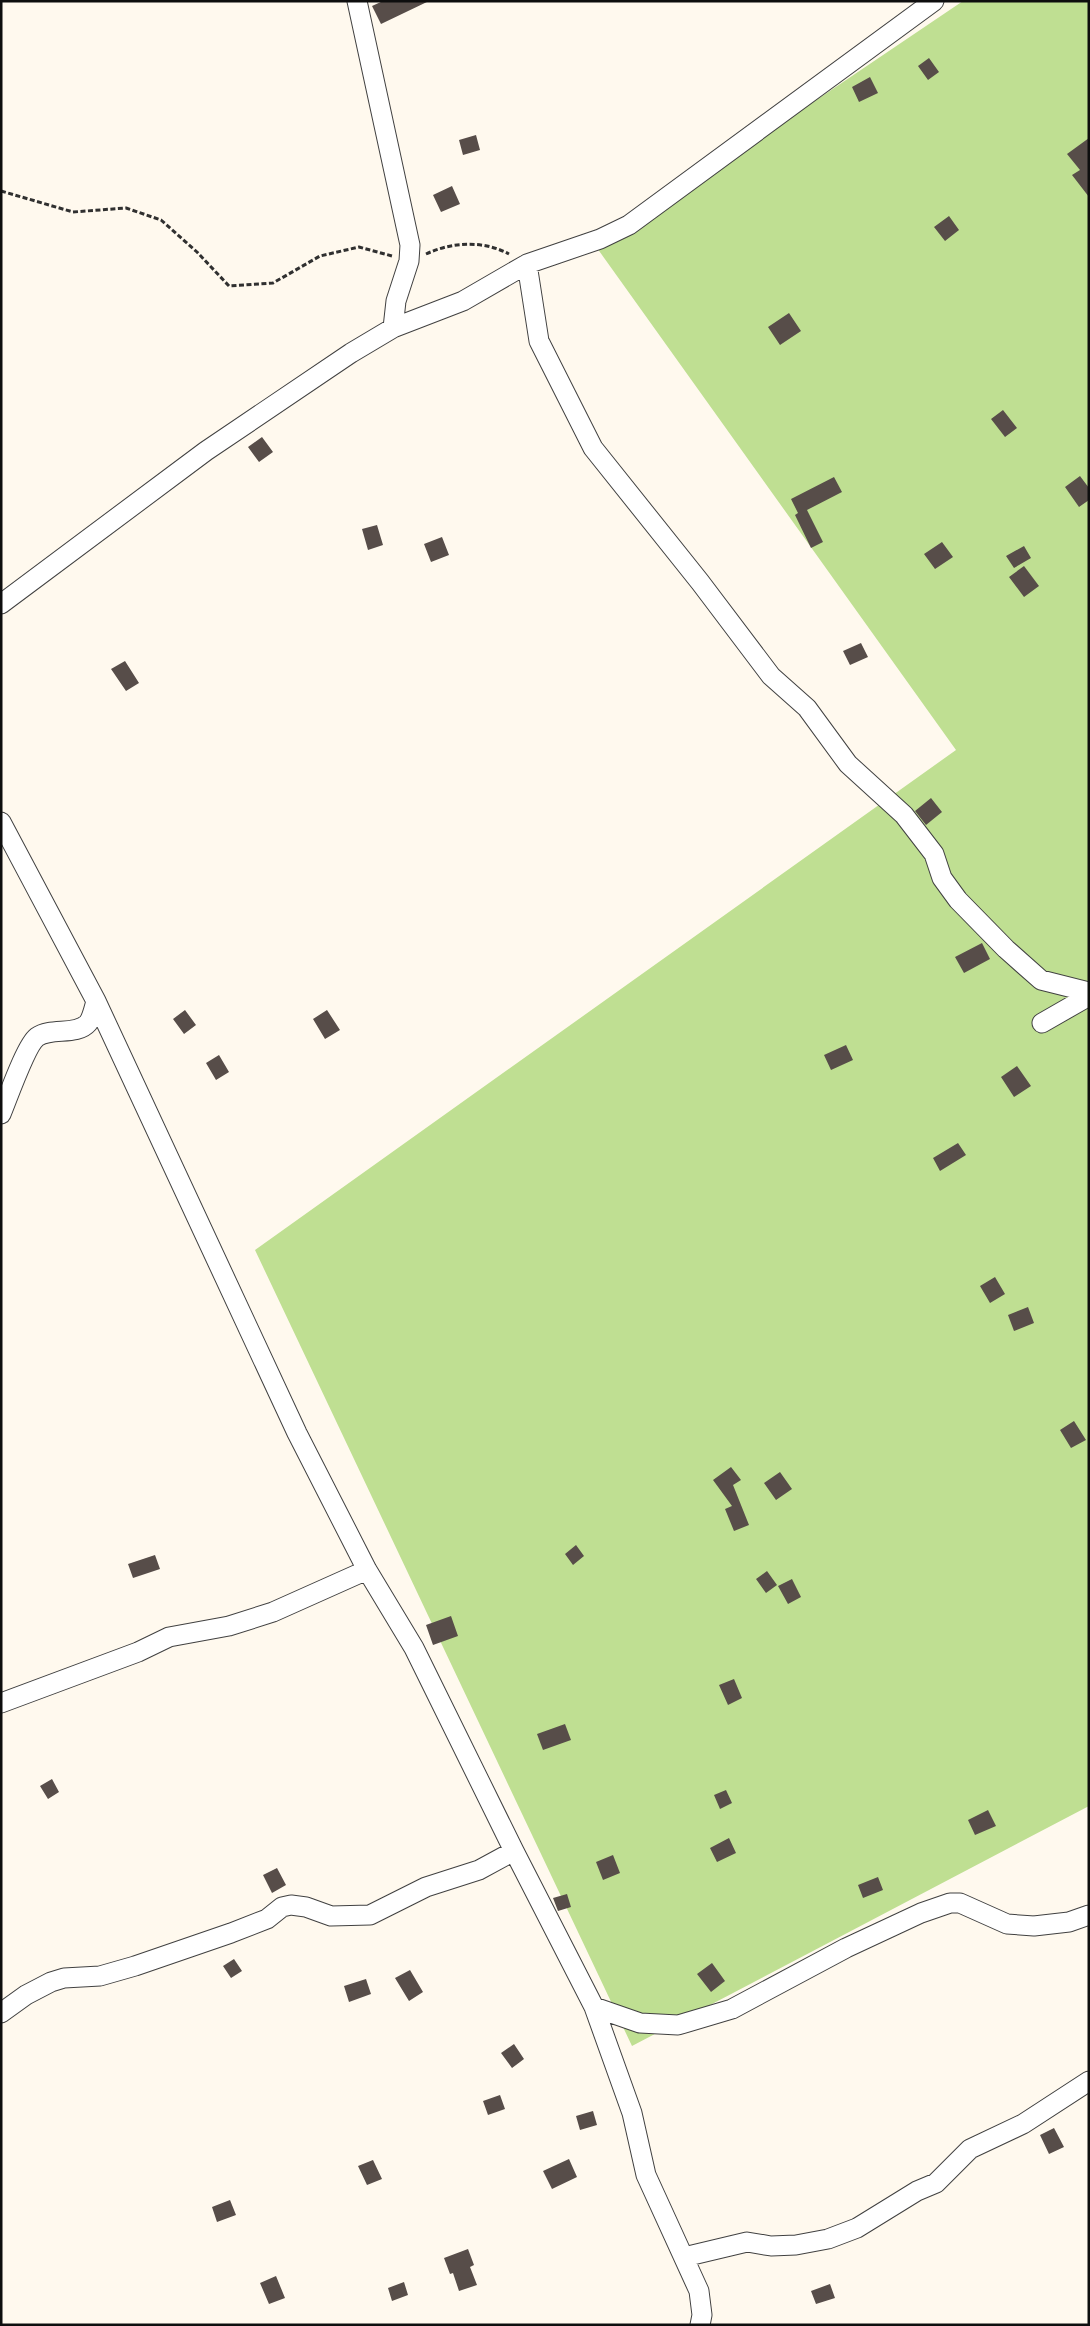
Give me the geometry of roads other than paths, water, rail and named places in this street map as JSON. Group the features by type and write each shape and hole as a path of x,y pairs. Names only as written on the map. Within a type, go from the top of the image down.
{"street":[{"path":"357,1 410,245 410,261 396,301 393,328"},
{"path":"1,604 206,451 351,353 393,328 463,301 527,264 600,239 629,225 934,1"},
{"path":"527,264 539,341 593,448 700,582 771,676 807,708 848,764 904,815 934,854 942,878 958,900 1006,949 1041,980 1089,992"},
{"path":"1,822 96,1001 297,1433 367,1570 414,1648 514,1851 594,2007 632,2113 646,2175 699,2291 702,2315 700,2325"},
{"path":"1042,1023 1089,996"},
{"path":"1,1114 27,1051 35,1038 46,1033 82,1028 89,1022 96,1001"},
{"path":"1,1703 138,1652 169,1637 229,1626 273,1612 367,1570"},
{"path":"1,2012 26,1995 51,1982 64,1978 100,1976 135,1966 267,1919 282,1907 292,1905 306,1907 331,1916 370,1915 426,1886 479,1870 514,1851"},
{"path":"594,2007 640,2023 678,2026 732,2009 846,1948 921,1913 950,1903 960,1903 1007,1924 1034,1926 1069,1922 1089,1915"},
{"path":"684,2257 747,2242 771,2246 796,2245 828,2239 857,2228 917,2191 936,2183 970,2150 1023,2124 1089,2081"}]}
